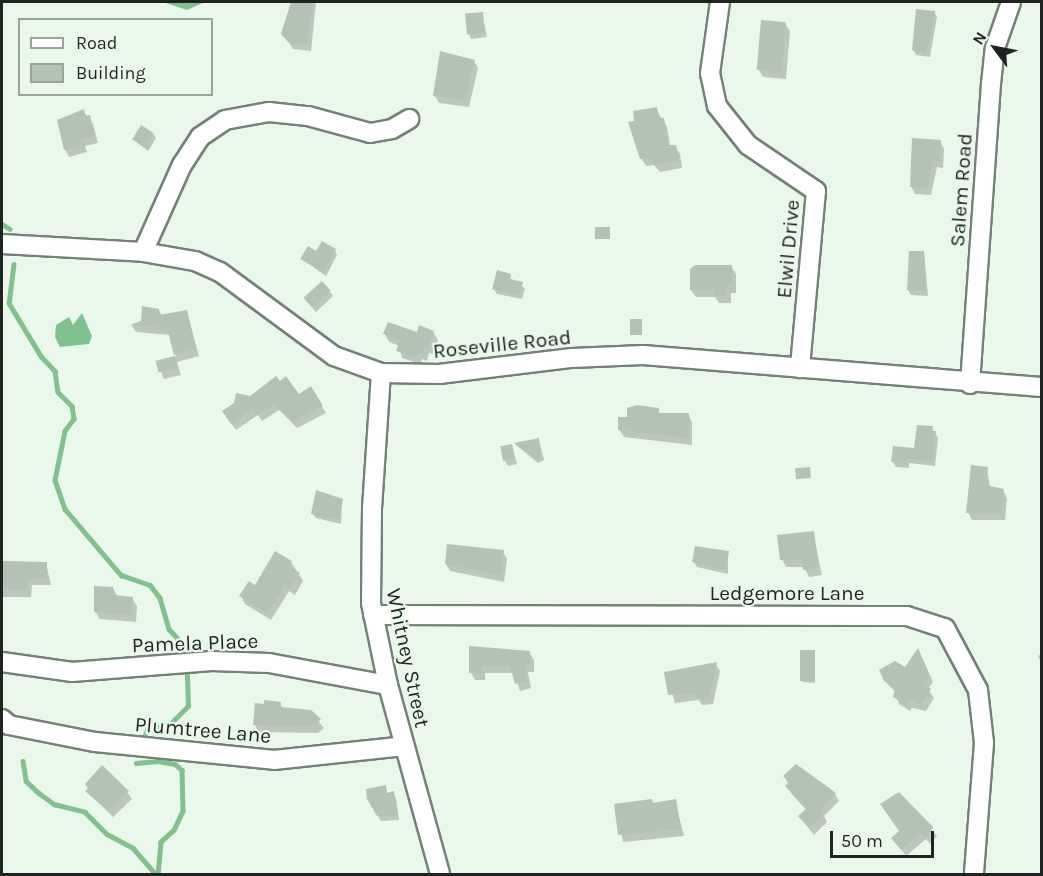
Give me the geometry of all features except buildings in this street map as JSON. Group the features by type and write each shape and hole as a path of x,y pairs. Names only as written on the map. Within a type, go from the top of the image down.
{"street":[{"name":"Elwil Drive","path":"720,2 710,73 717,106 748,146 816,191 800,368"},
{"name":"Salem Road","path":"970,384 992,72 995,48 1011,2"},
{"path":"143,252 182,165 200,137 225,120 269,112 308,116 370,133 392,129 409,119"},
{"name":"Roseville Road","path":"2,244 143,252 195,261 214,269 305,339 350,364 381,373 439,374 613,355 800,368 970,384 1041,387"},
{"name":"Whitney Street","path":"381,373 370,560 373,615 388,685 440,874"},
{"name":"Ledgemore Lane","path":"373,615 907,616 945,628 978,690 984,743 974,874"},
{"name":"Pamela Place","path":"2,662 72,672 212,661 269,663 388,685"},
{"name":"Plumtree Lane","path":"2,719 9,725 95,742 274,760 404,746"}],"shaded area":[{"path":"163,2 205,2 187,10"},
{"path":"82,313 92,336 89,344 60,347 55,337 56,325 69,317 73,325"}],"waterway":[{"path":"2,224 10,229"},
{"path":"14,264 9,303 41,356 55,371 58,392 72,406 74,419 65,431 55,480 65,509 121,575 150,585 160,598 169,629 187,648"},
{"path":"142,742 147,730 171,723 188,706 187,670"},
{"path":"23,761 26,781 39,793 54,804 85,812 107,834 133,848 156,874"},
{"path":"136,763 158,761 175,764 182,770 183,811 174,830 161,842 158,874"}]}
